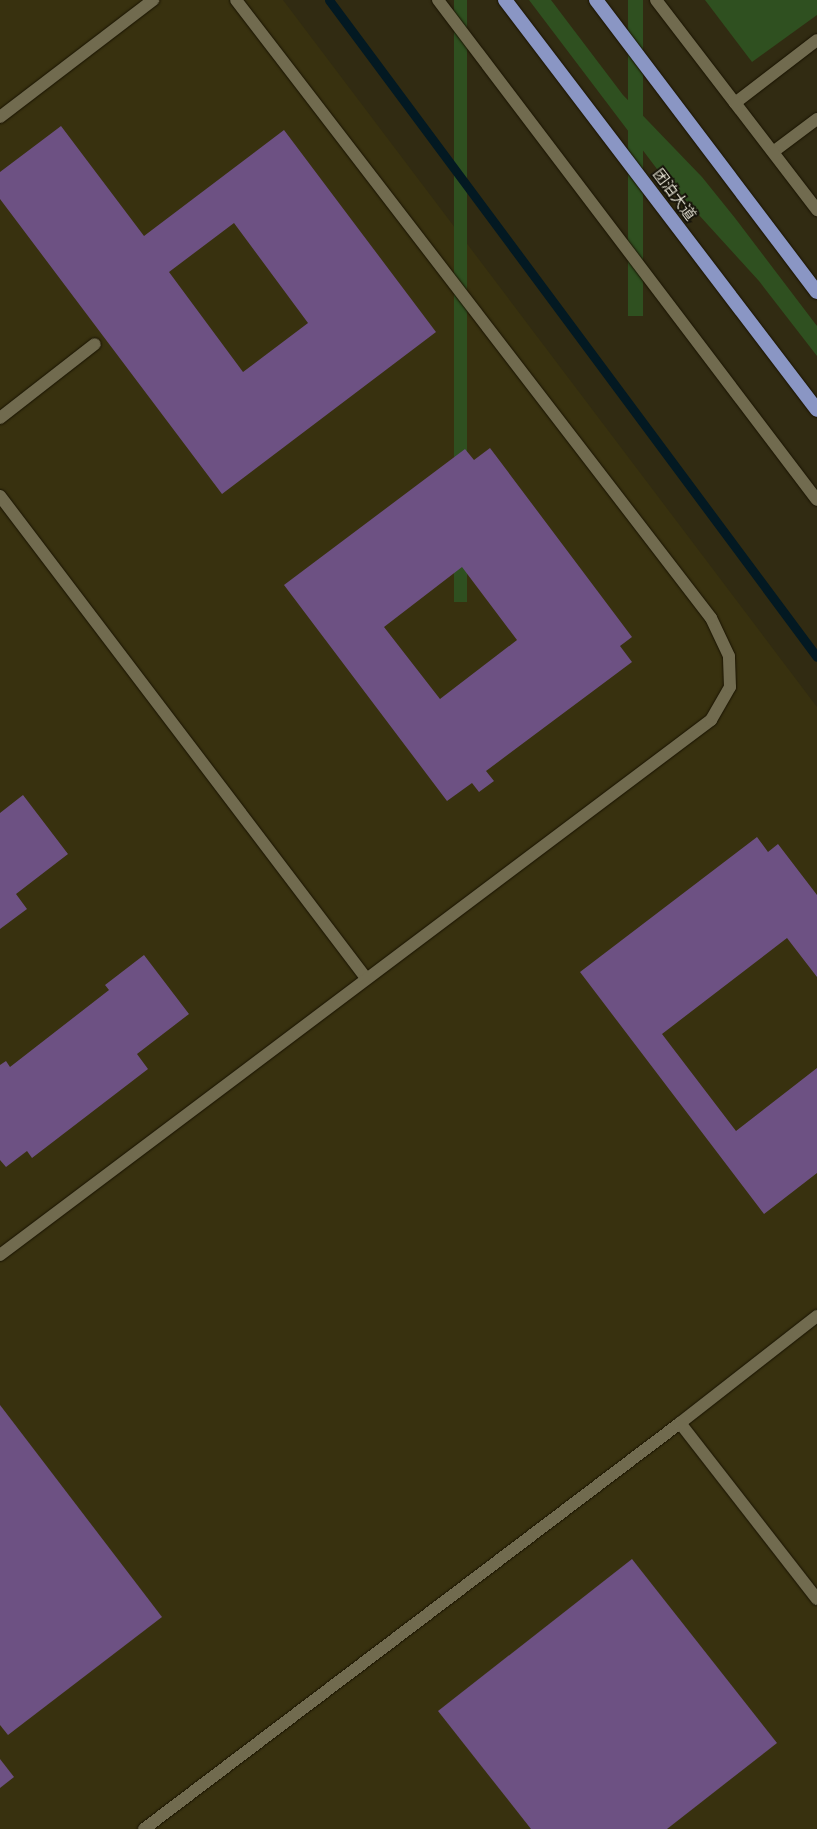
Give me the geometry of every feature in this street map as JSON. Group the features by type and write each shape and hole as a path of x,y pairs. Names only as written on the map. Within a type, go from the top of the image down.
{"highway":[{"name":"团泊大道","path":"505,0 817,410"},
{"path":"596,0 817,292"}],"street":[{"path":"0,117 154,0"},
{"path":"0,1255 711,720 730,687 729,656 711,618 236,0"},
{"path":"438,0 817,500"},
{"path":"656,0 817,210"},
{"path":"735,102 817,40"},
{"path":"773,152 817,119"},
{"path":"0,418 95,344"},
{"path":"0,496 366,978"},
{"path":"144,1829 680,1423 817,1316"},
{"path":"680,1423 817,1599"}],"shaded area":[{"path":"0,0 283,0 817,707 817,1829 0,1829"}],"green space":[{"path":"454,0 467,0 467,602 454,602"},
{"path":"529,0 551,0 623,95 702,177 817,326 817,356 759,281 657,169"},
{"path":"628,0 643,0 643,316 628,316"},
{"path":"705,0 817,0 817,15 752,62"}],"building":[{"path":"61,126 144,236 284,130 436,332 222,494 0,199 0,172","holes":["234,223 308,323 243,372 169,272"]},
{"path":"490,448 632,637 620,646 632,662 486,771 494,781 479,792 472,783 447,801 284,585 465,449 474,460","holes":["462,567 517,640 440,699 384,627"]},
{"path":"23,795 68,854 16,894 27,909 0,929 0,813"},
{"path":"757,837 768,852 778,844 817,895 817,977 787,938 662,1034 736,1131 817,1068 817,1173 764,1214 580,972"},
{"path":"144,955 189,1014 137,1054 148,1069 32,1158 27,1151 6,1167 0,1160 0,1065 6,1061 10,1067 109,990 105,985"},
{"path":"0,1405 162,1617 8,1735 0,1725"},
{"path":"632,1559 777,1743 667,1829 531,1829 438,1711"},
{"path":"0,1759 14,1777 0,1788"}],"waterway":[{"path":"329,0 817,657"}]}
